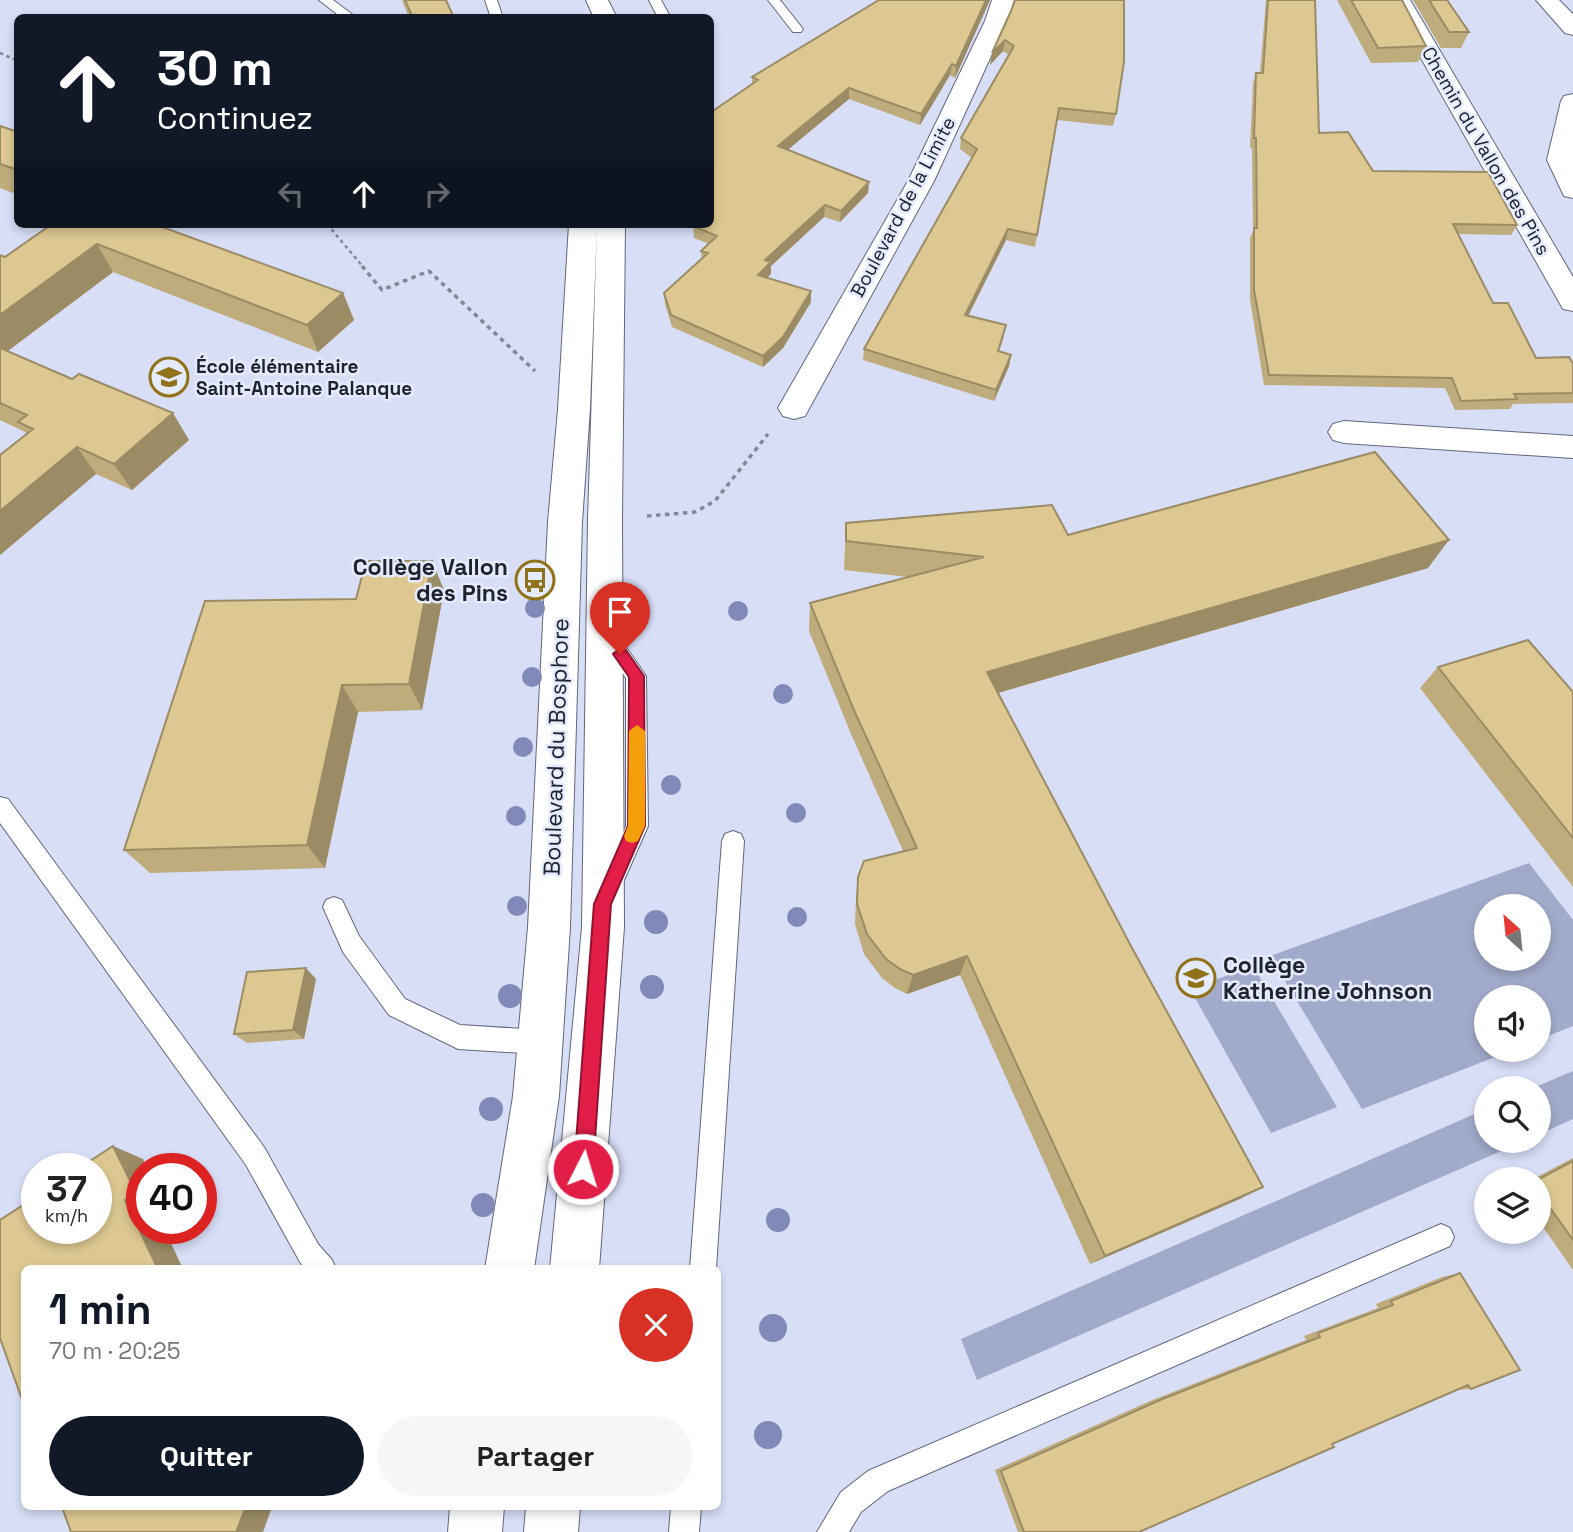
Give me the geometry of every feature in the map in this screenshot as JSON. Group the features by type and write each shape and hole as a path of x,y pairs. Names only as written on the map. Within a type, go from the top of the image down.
{"street":[{"name":"Boulevard de la Limite","path":"794,408 920,181 996,21 1003,0"},
{"name":"Chemin du Vallon des Pins","path":"1399,0 1556,250 1571,295"},
{"path":"1547,0 1573,28"},
{"path":"1573,101 1560,160 1573,190"},
{"name":"Boulevard du Bosphore","path":"510,1265 536,1096 549,928 565,522 574,409 583,228"},
{"name":"Boulevard du Bosphore","path":"574,1265 595,1032 603,904 605,520 611,228"},
{"path":"1344,432 1573,447"},
{"path":"475,1532 477,1510"},
{"path":"551,1532 554,1510"}],"lane":[{"path":"325,0 345,14"},
{"path":"774,0 797,29"},
{"path":"0,806 255,1156 309,1253 320,1265"},
{"path":"703,1265 733,841"},
{"path":"334,907 351,944 397,1007 458,1037 540,1042"},
{"path":"832,1532 851,1502 878,1481 1441,1237"},
{"path":"684,1532 686,1510"}],"path":[{"path":"330,228 382,290 429,271 574,409"},
{"path":"605,520 695,512 715,501 760,443 794,408"}],"shaded area":[{"path":"1529,863 1573,920 1573,1026 1551,1035 1551,985 1474,985 1474,1062 1482,1062 1362,1109 1270,956"},
{"path":"1253,966 1337,1107 1271,1133 1190,989"},
{"path":"1573,1071 1573,1119 1551,1129 1551,1080"},
{"path":"1474,1114 1474,1153 1497,1153 977,1380 961,1339"}],"building":[{"path":"405,0 446,0 452,14 411,14"},
{"path":"879,0 986,0 956,66 952,64 921,114 849,88 778,146 869,182 841,211 825,205 765,260 771,262 758,275 811,291 783,337 763,356 671,315 664,293 708,253 701,251 717,236 698,228 714,228 714,110 758,80 752,77"},
{"path":"1015,0 1124,0 1124,62 1116,114 1059,108 1037,235 1008,229 965,315 1006,325 998,351 1011,355 996,390 864,349 977,149 961,138 1014,46 1005,40 992,53"},
{"path":"1268,0 1315,0 1319,133 1348,132 1373,171 1488,172 1517,225 1453,224 1493,303 1508,303 1536,358 1569,357 1573,364 1573,393 1514,394 1517,399 1461,401 1452,378 1269,375 1254,290 1254,228 1257,228 1254,138 1256,73 1263,73"},
{"path":"1351,0 1402,0 1426,46 1378,48"},
{"path":"1429,0 1447,0 1469,32 1449,32"},
{"path":"0,126 14,131 14,169 0,164"},
{"path":"46,228 165,228 343,293 307,325 97,244 0,315 0,255 5,257"},
{"path":"0,348 72,379 79,374 173,413 114,464 77,447 0,511 0,455 33,429 18,422 27,415 0,403"},
{"path":"1375,452 1449,540 987,672 1132,948 1263,1187 1105,1256 967,956 913,975 886,959 867,934 857,904 858,877 864,861 917,848 853,708 810,603 984,557 846,541 846,523 1052,505 1068,535"},
{"path":"366,561 432,561 409,684 342,685 307,845 124,850 205,601 356,599"},
{"path":"1528,640 1573,692 1573,838 1438,667"},
{"path":"306,968 293,1030 234,1034 247,972"},
{"path":"113,1146 126,1173 126,1244 146,1244 156,1265 21,1265 21,1397 0,1338 0,1220 21,1206 21,1244 112,1244 112,1153 102,1153"},
{"path":"1573,1161 1573,1240 1551,1209 1551,1173"},
{"path":"1460,1273 1520,1370 1471,1389 1468,1385 1139,1532 1024,1532 1001,1471 1160,1400 1320,1337 1318,1333 1393,1305 1391,1301"},
{"path":"63,1510 245,1510 236,1532 71,1532"}],"slow traffic":[{"path":"632,836 637,826 637,731"}],"place":[{"name":"École élémentaire Saint-Antoine Palanque","path":"169,377"},
{"name":"Collège Vallon des Pins","path":"535,580"},
{"name":"Collège Katherine Johnson","path":"1196,978"}],"route":[{"path":"583,1169 600,974 603,904 637,826 636,676 620,654"}]}
